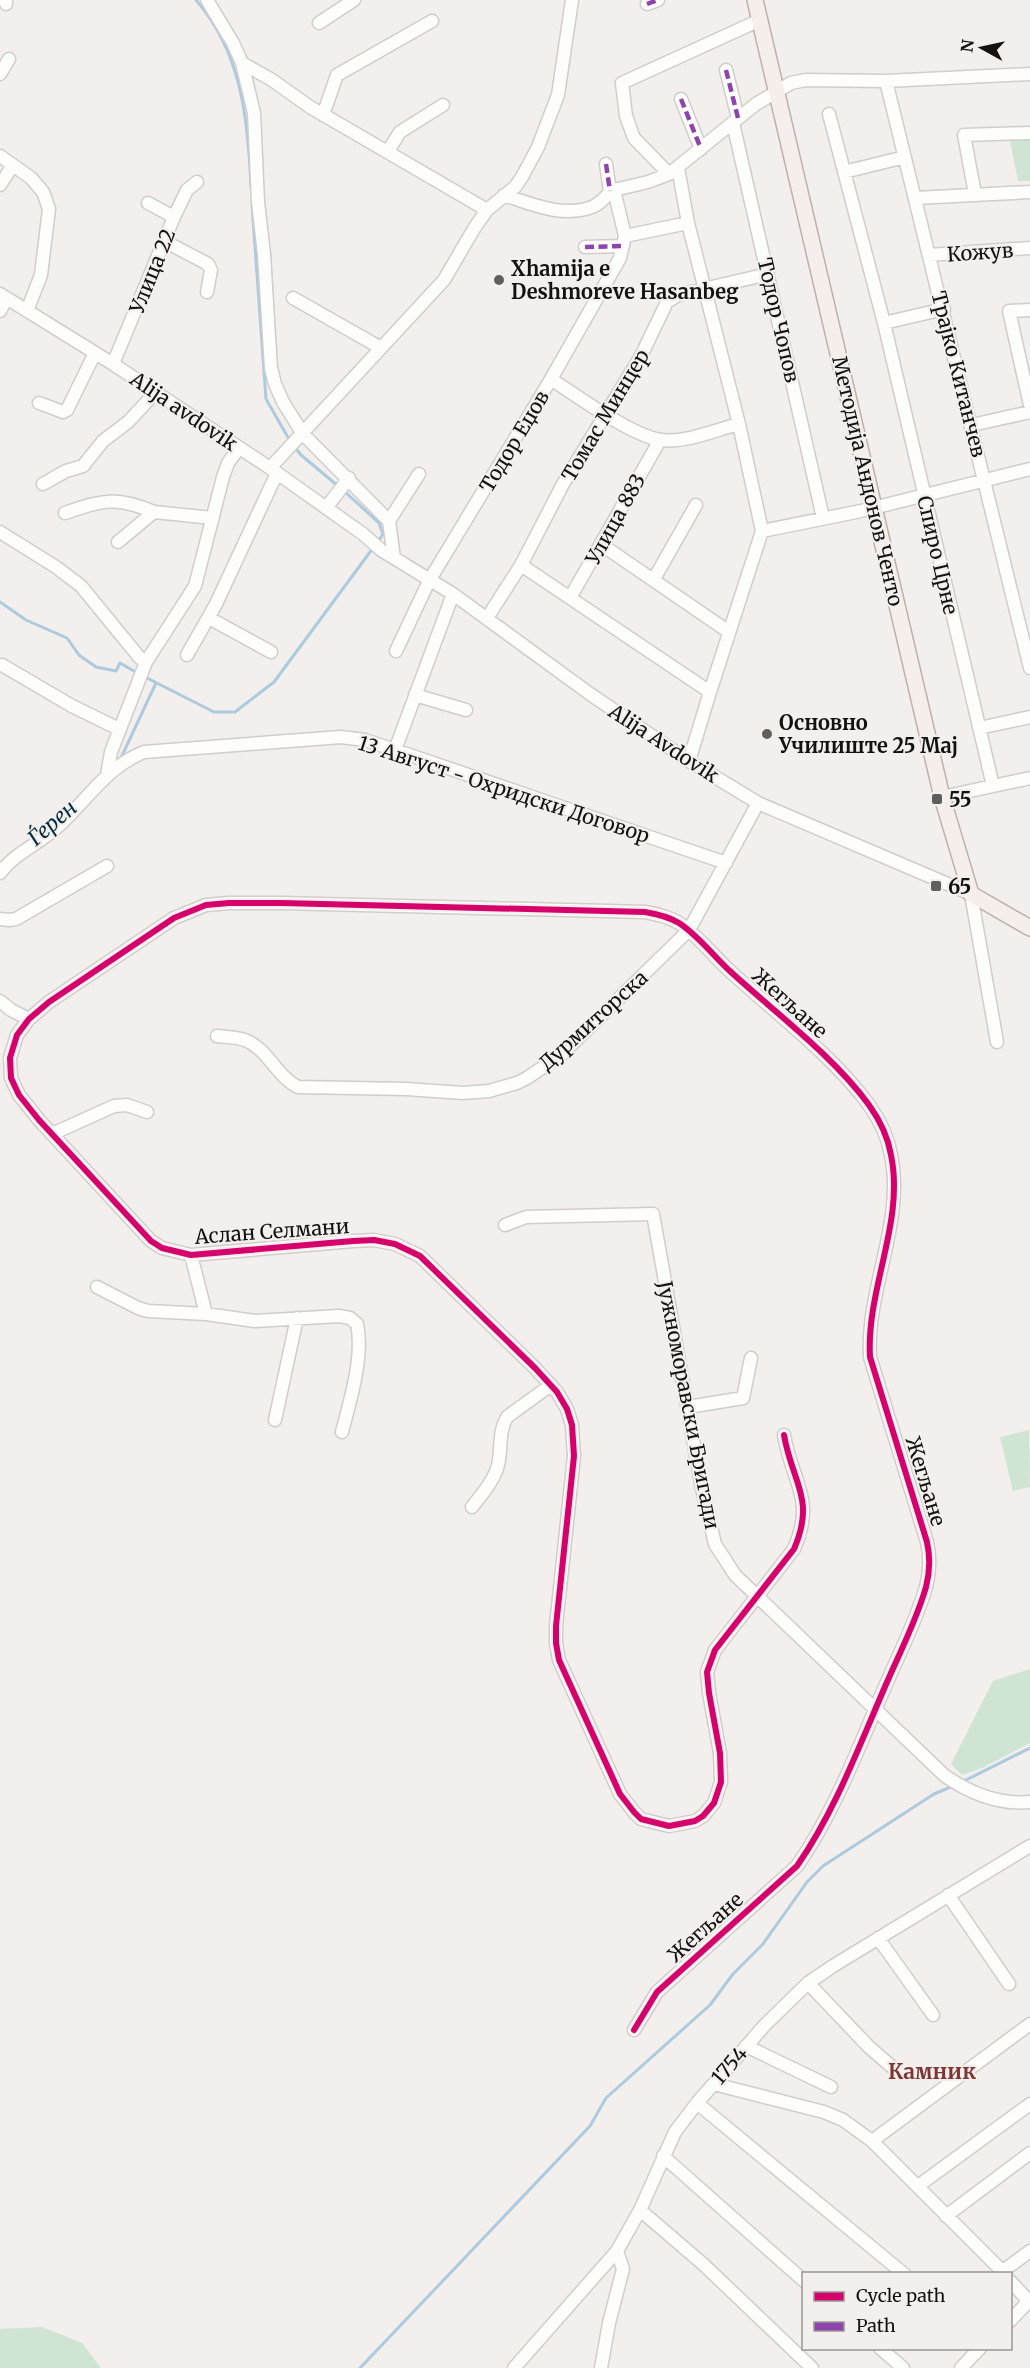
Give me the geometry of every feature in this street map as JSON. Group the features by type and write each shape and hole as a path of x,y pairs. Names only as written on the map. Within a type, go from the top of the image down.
{"main road":[{"name":"Методија Андонов Ченто","path":"755,0 876,507 908,656 942,797 971,894"},
{"path":"971,894 1030,928"}],"street":[{"path":"207,0 233,43 242,63 254,113 258,202 264,254 271,368 275,384 300,437 389,521 394,558"},
{"path":"319,23 354,0"},
{"path":"187,655 209,618 274,470 285,453 444,280 487,210 515,187 522,177 552,114 563,70 572,0"},
{"path":"689,761 762,531 739,424 674,171 634,138 626,116 622,83 760,20"},
{"path":"323,115 337,75 432,21"},
{"path":"0,74 9,59"},
{"path":"242,63 272,80 323,115 487,210"},
{"name":"Тодор Чопов","path":"726,70 735,121 823,518"},
{"path":"504,195 548,209 572,210 592,207 606,199 612,190 648,182 674,171 756,104 791,83 1030,74"},
{"name":"Трајко Китанчев","path":"886,81 944,309 1030,668"},
{"path":"681,99 701,149"},
{"path":"388,152 400,132 443,105"},
{"name":"Спиро Црне","path":"829,114 884,323 993,786"},
{"path":"975,194 964,135 1030,133"},
{"path":"0,156 27,174 44,192 49,209 40,275 27,311"},
{"path":"844,172 905,157"},
{"path":"551,379 620,258 624,241 606,164"},
{"path":"0,185 13,165"},
{"name":"Улица 22","path":"113,364 174,217 187,190 196,182"},
{"path":"916,198 1030,192"},
{"path":"148,203 174,217"},
{"path":"585,247 624,241 688,223"},
{"path":"164,241 208,264 211,270 207,292"},
{"name":"Кожув","path":"929,255 1030,249"},
{"name":"Томас Минцер","path":"488,618 521,564 563,484 641,356 667,302 678,295 768,273"},
{"path":"0,311 3,296"},
{"name":"Alija avdovik","path":"3,296 113,364 274,470 363,534 381,550"},
{"path":"293,298 381,348"},
{"path":"884,323 944,309"},
{"path":"1030,310 1009,311 1030,405"},
{"path":"39,403 63,412 67,410 95,353"},
{"name":"Тодор Еџов","path":"396,651 429,581 551,379 607,415 660,440"},
{"path":"43,484 66,471 83,466 103,441 128,422 156,392"},
{"path":"972,425 1030,412"},
{"path":"660,440 679,439 739,424"},
{"name":"Улица 883","path":"570,598 660,440"},
{"path":"107,775 111,752 144,666 195,586 225,469 239,448"},
{"path":"762,531 876,507 1030,469"},
{"path":"389,521 419,474"},
{"path":"326,508 348,480"},
{"path":"65,513 94,503 117,501 130,502 154,512 213,518"},
{"path":"654,579 696,505"},
{"path":"118,542 154,512"},
{"path":"0,532 56,567 81,586 144,666"},
{"path":"602,544 729,632"},
{"name":"Alija Avdovik","path":"381,550 453,594 590,694 689,761 758,802 971,894"},
{"path":"521,564 710,692"},
{"path":"395,750 453,594"},
{"path":"209,618 272,652"},
{"path":"2,665 80,710 119,729"},
{"path":"415,695 466,710"},
{"path":"979,728 1030,717"},
{"name":"13 Август - Охридски Договор","path":"0,873 18,855 55,830 120,764 144,752 341,737 365,740 726,863"},
{"path":"942,797 1030,778"},
{"name":"Дурмиторска","path":"217,1036 243,1039 254,1045 289,1083 298,1087 406,1089 463,1093 489,1091 517,1083 561,1055 689,930 758,802"},
{"path":"0,919 16,919 107,866"},
{"path":"971,894 997,1042"},
{"name":"Аслан Селмани","path":"689,930 665,916 645,912 282,903 206,905 174,918 49,1002 29,1019 17,1035 10,1058 11,1078 19,1095 52,1134 151,1241 162,1248 191,1255 353,1241 374,1240 394,1244 420,1256 551,1385 567,1409 572,1425 574,1456 556,1626 557,1652 620,1794 641,1819 669,1826 686,1824 703,1816 714,1803 721,1782 720,1753 710,1702 708,1672 715,1650 728,1630 757,1596"},
{"name":"Жегљане","path":"634,2030 657,1992 797,1866 824,1824 926,1588 930,1555 870,1357 870,1329 894,1191 891,1155 885,1134 870,1107 846,1077 721,963 689,930"},
{"path":"0,1001 11,1010 29,1019"},
{"path":"52,1134 114,1106 127,1105 147,1112"},
{"name":"Јужноморавски Бригади","path":"505,1224 526,1217 653,1214 701,1484 715,1544 735,1575 945,1776 959,1786 985,1798 1019,1803 1030,1802"},
{"path":"191,1255 206,1314"},
{"path":"97,1287 148,1311 206,1314 255,1321 346,1316 357,1324 356,1365 342,1432"},
{"path":"275,1420 297,1318"},
{"path":"688,1407 743,1398 751,1358"},
{"path":"472,1507 498,1464 503,1424 507,1417 551,1385"},
{"path":"757,1596 794,1549 802,1530 804,1503 788,1456 784,1435"},
{"name":"1754","path":"514,2368 617,2251 640,2210 675,2132 697,2103 746,2046 808,1983 948,1895 1029,1851"},
{"path":"948,1895 1010,1984"},
{"path":"878,1938 933,2015"},
{"path":"808,1983 869,2047 892,2067"},
{"path":"872,2141 1030,2024"},
{"path":"746,2046 831,2087"},
{"path":"714,2084 824,2112 843,2120 872,2141 1003,2272"},
{"path":"697,2103 902,2272"},
{"path":"918,2186 1030,2104"},
{"path":"946,2216 1030,2153"},
{"path":"663,2156 802,2279"},
{"path":"640,2210 704,2264 812,2368"},
{"path":"601,2368 609,2323 623,2269 617,2251"},
{"path":"1009,2272 1030,2251"},
{"path":"1012,2282 1025,2297 1027,2303 1012,2320"},
{"path":"881,2350 903,2368"},
{"path":"961,2368 979,2350"}],"green space":[{"path":"1030,135 1030,181 1018,181 1009,136"},
{"path":"1029,1430 1030,1487 1013,1491 1000,1437"},
{"path":"1030,1669 1030,1743 982,1768 962,1775 951,1764 993,1681"},
{"path":"42,2327 82,2343 101,2368 0,2368 0,2329"}],"waterway":[{"path":"196,0 224,42 240,88 248,137 251,187"},
{"path":"252,205 266,399 290,441"},
{"path":"294,446 301,455 338,486"},
{"path":"343,490 379,523 383,534 377,543"},
{"path":"145,677 214,712 235,712 274,682 373,548"},
{"path":"0,602 26,620 67,638 79,655 96,667 116,671 120,663 139,674"},
{"path":"120,760 156,683"},
{"path":"962,1782 1030,1748"},
{"path":"360,2368 590,2126 606,2098 710,2005 733,1974 763,1944 807,1882 823,1866 934,1794 953,1786"}],"marked path":[{"path":"647,4 658,0"},
{"path":"726,70 738,118"},
{"path":"681,99 701,149"},
{"path":"606,164 610,191"},
{"path":"585,247 623,246"}],"cycle path":[{"path":"634,2030 657,1992 797,1866 823,1824 845,1780 912,1626 926,1587 929,1564 927,1542 870,1357 870,1332 893,1205 894,1180 888,1142 873,1110 855,1087 822,1053 732,973 693,934 671,919 645,912 282,903 206,905 174,918 49,1002 29,1019 17,1035 10,1058 11,1078 19,1095 39,1120 151,1241 162,1248 191,1255 353,1241 374,1240 395,1244 420,1256 557,1392 567,1409 572,1425 574,1456 556,1626 559,1660 620,1794 641,1819 669,1826 695,1821 703,1816 714,1803 721,1782 720,1753 707,1672 715,1650 794,1549 803,1516 803,1503 784,1435"}],"place":[{"name":"Xhamija e Deshmoreve Hasanbeg","path":"499,280"},
{"name":"Основно Училиште 25 Мај","path":"767,734"},
{"name":"55","path":"937,799"},
{"name":"65","path":"936,886"}],"district":[{"name":"Камник","path":"932,2071"}],"water label":[{"name":"Ѓерен","path":"52,823"}]}
